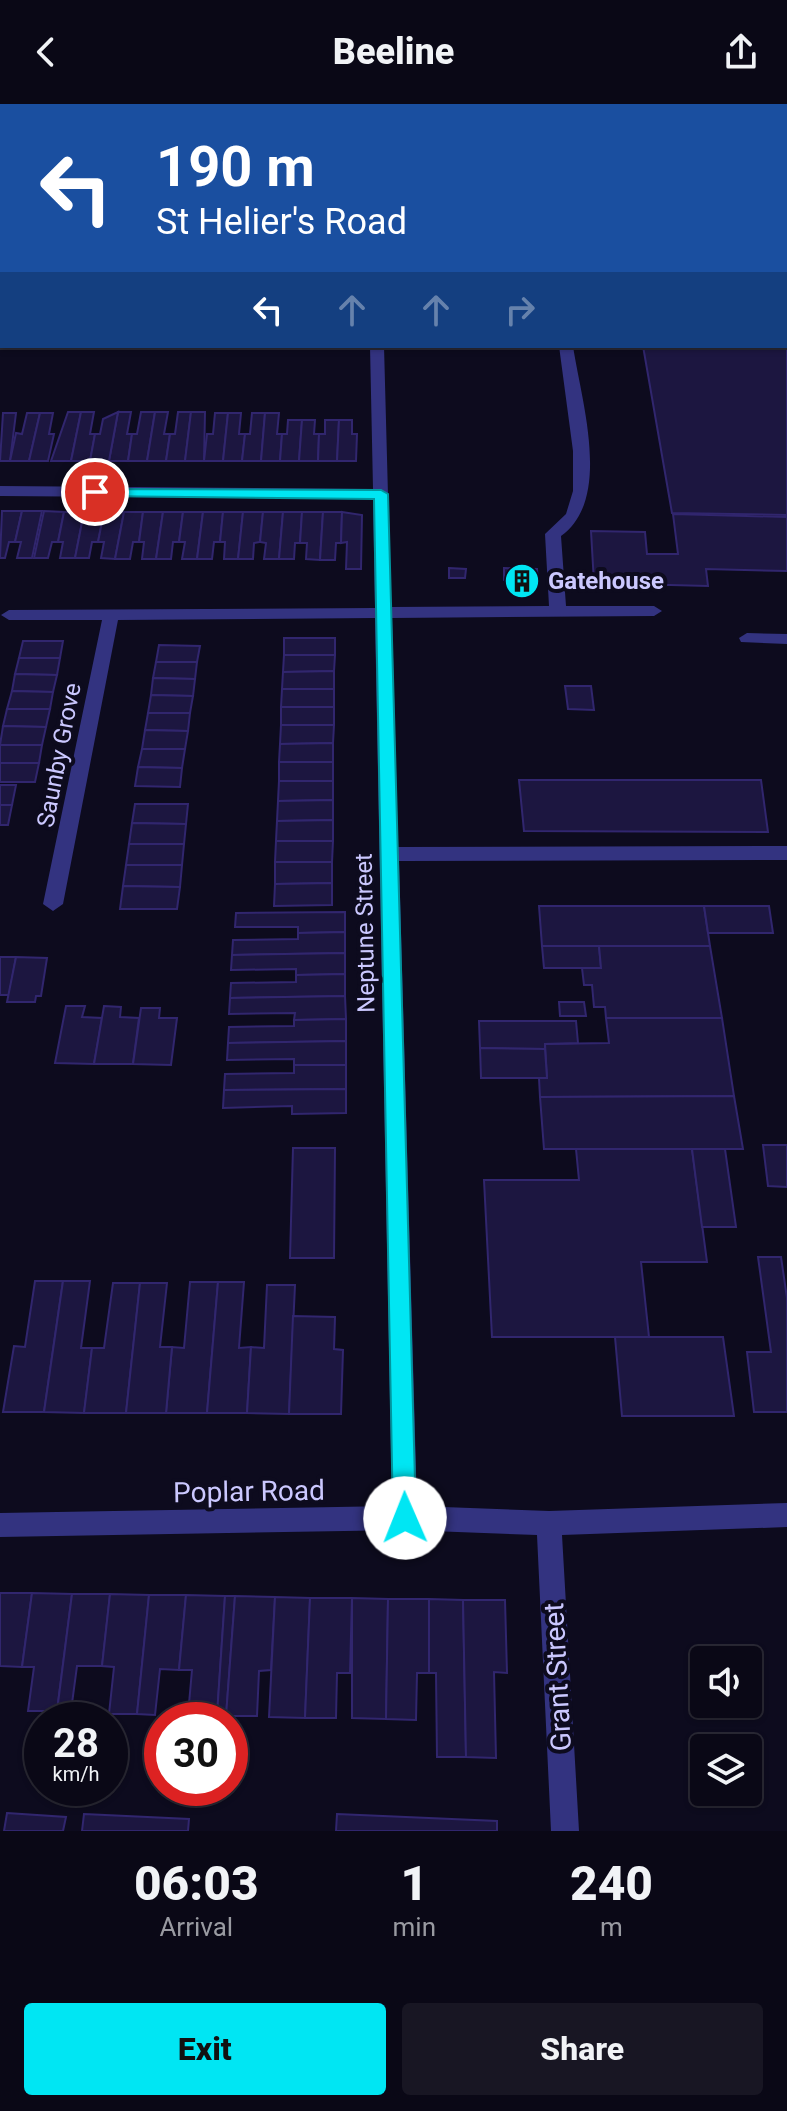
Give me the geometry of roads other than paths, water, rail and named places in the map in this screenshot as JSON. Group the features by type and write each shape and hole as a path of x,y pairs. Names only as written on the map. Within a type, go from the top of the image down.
{"street":[{"name":"Neptune Street","path":"377,348 405,1518"},
{"path":"558,612 553,534 566,524 577,509 583,485 566,348"},
{"path":"0,491 381,494"},
{"path":"9,615 654,611"},
{"name":"Saunby Grove","path":"53,904 111,615"},
{"path":"747,638 787,639"},
{"path":"389,854 787,853"},
{"name":"Poplar Road","path":"0,1525 405,1518 549,1523 787,1515"},
{"name":"Grant Street","path":"549,1523 565,1831"}],"place":[{"name":"Gatehouse","path":"522,581"}]}
